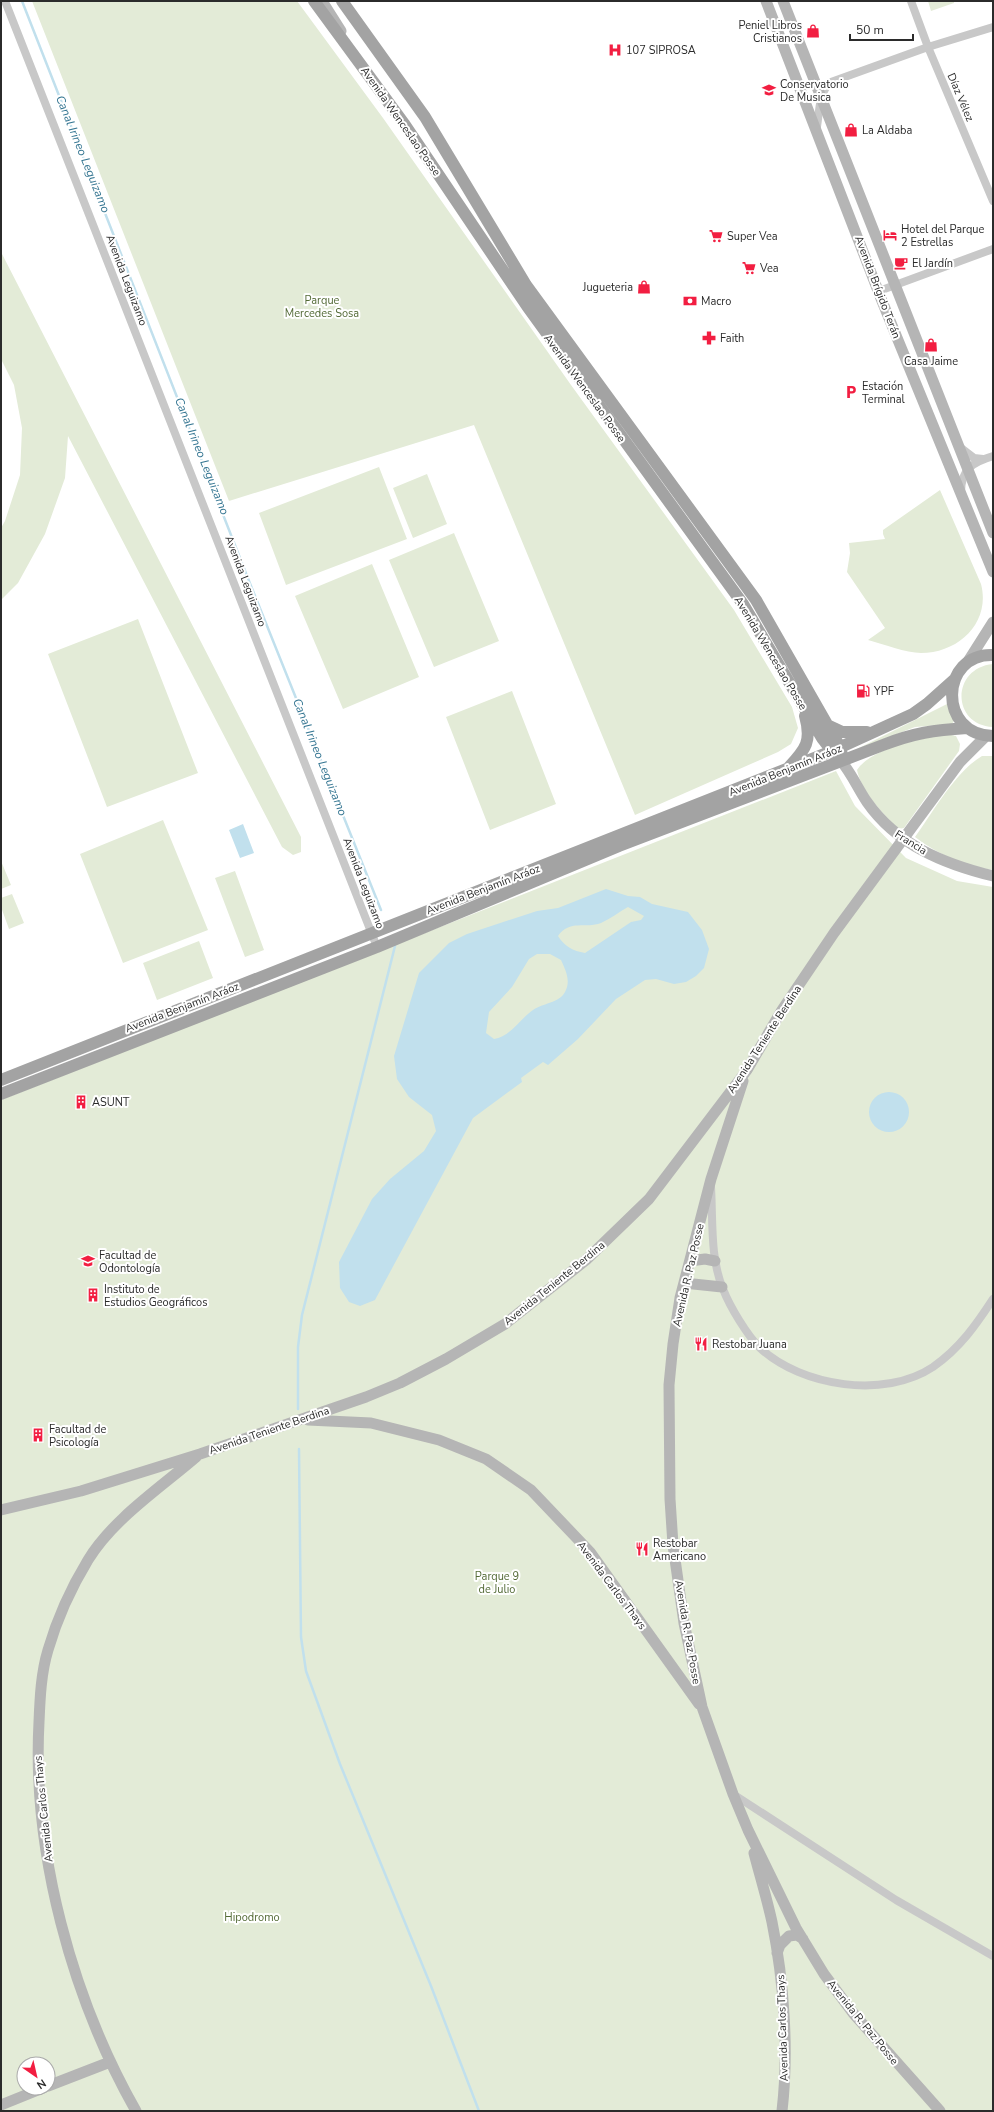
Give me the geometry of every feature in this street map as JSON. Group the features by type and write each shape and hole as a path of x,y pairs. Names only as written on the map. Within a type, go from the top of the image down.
{"main road":[{"name":"Avenida Wenceslao Posse","path":"314,1 405,125 527,306 743,604 802,705 836,749 841,761"},
{"path":"342,1 425,117 526,285 756,600 827,725 836,749"},
{"path":"968,663 977,658 993,656"},
{"name":"Avenida Benjamín Aráoz","path":"1,1080 372,932 785,770 878,731 923,707 955,679 968,663"},
{"path":"955,679 951,700 954,711 960,721 969,730 989,736"},
{"path":"785,770 799,756 808,742 808,728 802,705"},
{"path":"827,725 837,731 848,733 878,731"},
{"name":"Avenida Benjamín Aráoz","path":"1,1094 377,946 619,846 841,761 909,736 930,730 969,730"}],"street":[{"name":"Avenida Leguizamo","path":"5,1 377,946"},
{"path":"322,1 339,26 349,47"},
{"name":"Avenida Brígido Terán","path":"766,1 816,133 992,571"},
{"name":"Avenida Brígido Terán","path":"783,1 993,533"},
{"name":"Díaz Vélez","path":"911,1 928,47 993,201"},
{"path":"816,133 821,95 826,86 831,82 928,47 993,27"},
{"path":"879,291 993,249"},
{"path":"957,443 967,454 974,458 983,459"},
{"path":"961,495 961,482 967,470 983,459 993,456"},
{"path":"968,663 993,622"},
{"path":"964,758 970,744 969,730"},
{"name":"Avenida Teniente Berdina","path":"1,1510 81,1490 200,1454 304,1419 400,1383 446,1359 499,1328 529,1305 586,1260 649,1199 747,1070 782,1010 820,953 964,758 989,736"},
{"name":"Avenida Wenceslao Posse","path":"841,761 852,776"},
{"name":"Francia","path":"852,776 867,802 890,829 903,840 948,862 993,876"},
{"name":"Avenida R. Paz Posse","path":"747,1070 719,1149 684,1283 673,1344 669,1385 670,1499 672,1545 684,1623 702,1707 733,1794 748,1830 803,1939 824,1974 854,2013 940,2111"},
{"path":"711,1179 715,1260 722,1288 743,1324 760,1348 783,1364 809,1376 839,1385 872,1386 903,1380 933,1367 967,1338 993,1299"},
{"path":"690,1260 715,1260"},
{"path":"684,1283 722,1288"},
{"name":"Avenida Carlos Thays","path":"304,1419 371,1423 439,1440 486,1459 505,1471 531,1490 590,1552 702,1707"},
{"name":"Avenida Carlos Thays","path":"136,2111 110,2062 92,2018 60,1922 45,1846 37,1762 41,1689 47,1651 52,1637 65,1603 89,1559 121,1521 200,1454"},
{"path":"733,1794 896,1900 993,1956"},
{"name":"Avenida Carlos Thays","path":"748,1830 772,1921 781,1979 784,2032 782,2111"},
{"path":"777,1953 780,1945 789,1936 797,1935 803,1939"},
{"path":"56,2083 110,2062"},
{"path":"1,2105 23,2096"}],"green space":[{"name":"Parque Mercedes Sosa","path":"32,1 297,1 383,118 571,385 734,610 792,707 798,728 791,744 778,752 635,815 474,425 229,501"},
{"path":"928,1 954,1 954,3 931,11"},
{"path":"1,252 301,837 301,852 293,855 282,847 68,436 65,478 45,534 18,583 1,600 1,528 5,521 20,475 22,428 14,385 1,359"},
{"path":"379,467 407,539 286,585 259,513"},
{"path":"427,474 447,524 413,538 393,488"},
{"path":"940,490 981,584 983,598 981,611 976,623 969,633 959,641 948,648 935,652 908,652 868,640 885,628 847,572 850,553 849,543 885,539 883,530"},
{"path":"454,533 499,641 434,667 389,560"},
{"path":"372,564 419,677 343,709 295,596"},
{"path":"138,619 198,773 107,807 48,654"},
{"path":"993,664 993,727 979,724 969,717 963,707 962,696 963,685 969,675 979,668"},
{"path":"512,691 556,804 490,830 446,717"},
{"path":"947,704 954,721 952,724 915,727 855,750"},
{"path":"947,734 956,736 960,744 959,751 904,828 898,829 879,809 863,787 857,770 864,762 885,750 912,741"},
{"path":"982,756 993,756 993,870 971,865 951,858 933,849 915,837 937,804 963,771"},
{"name":"Parque 9 de Julio","path":"836,771 855,806 906,858 957,881 993,887 993,2111 1,2111 1,1100"},
{"path":"163,820 208,930 123,963 80,854"},
{"path":"1,861 11,885 1,889"},
{"path":"235,871 264,950 245,957 215,878"},
{"path":"12,894 24,923 9,929 1,907 1,898"},
{"path":"199,941 213,978 157,1000 143,963"}],"water":[{"path":"243,824 254,853 240,858 229,830"},
{"path":"606,889 628,896 640,897 652,904 688,912 702,930 709,949 704,968 696,976 686,982 674,984 656,979 645,980 616,999 578,1039 548,1065 543,1062 521,1078 522,1082 473,1118 375,1300 360,1306 349,1302 340,1288 339,1262 372,1199 390,1179 424,1151 436,1131 432,1115 409,1097 397,1079 394,1056 419,973 449,943 467,934 537,911 558,908","holes":["628,907 644,916 641,920 631,922 585,953 569,948 558,936 563,931 573,926 595,925 601,923","537,954 550,954 561,960 568,980 565,992 555,1001 533,1010 505,1035 494,1039 486,1033 489,1012 512,987 529,959"]},
{"path":"893,1092 900,1095 906,1101 909,1112 908,1120 900,1129 893,1132 885,1132 878,1129 870,1120 869,1108 872,1101 881,1093"}],"waterway":[{"name":"Canal Irineo Leguizamo","path":"22,1 249,581 381,910"},
{"path":"298,1409 298,1347 302,1315 395,946"},
{"path":"299,1449 301,1637 306,1671 340,1764 431,1986 479,2111"}],"place":[{"name":"Peniel Libros Cristianos","path":"813,31"},
{"name":"107 SIPROSA","path":"615,50"},
{"name":"Conservatorio De Musica","path":"769,90"},
{"name":"La Aldaba","path":"851,130"},
{"name":"Hotel del Parque 2 Estrellas","path":"890,235"},
{"name":"Super Vea","path":"716,236"},
{"name":"El Jardín","path":"901,263"},
{"name":"Vea","path":"749,268"},
{"name":"Jugueteria","path":"644,287"},
{"name":"Macro","path":"690,301"},
{"name":"Faith","path":"709,338"},
{"name":"Casa Jaime","path":"931,345"},
{"name":"Estación Terminal","path":"851,392"},
{"name":"YPF","path":"863,691"},
{"name":"ASUNT","path":"81,1102"},
{"name":"Facultad de Odontología","path":"88,1261"},
{"name":"Instituto de Estudios Geográficos","path":"93,1295"},
{"name":"Restobar Juana","path":"701,1344"},
{"name":"Facultad de Psicología","path":"38,1435"},
{"name":"Restobar Americano","path":"642,1549"}],"park label":[{"name":"Hipodromo","path":"252,1917"}]}
